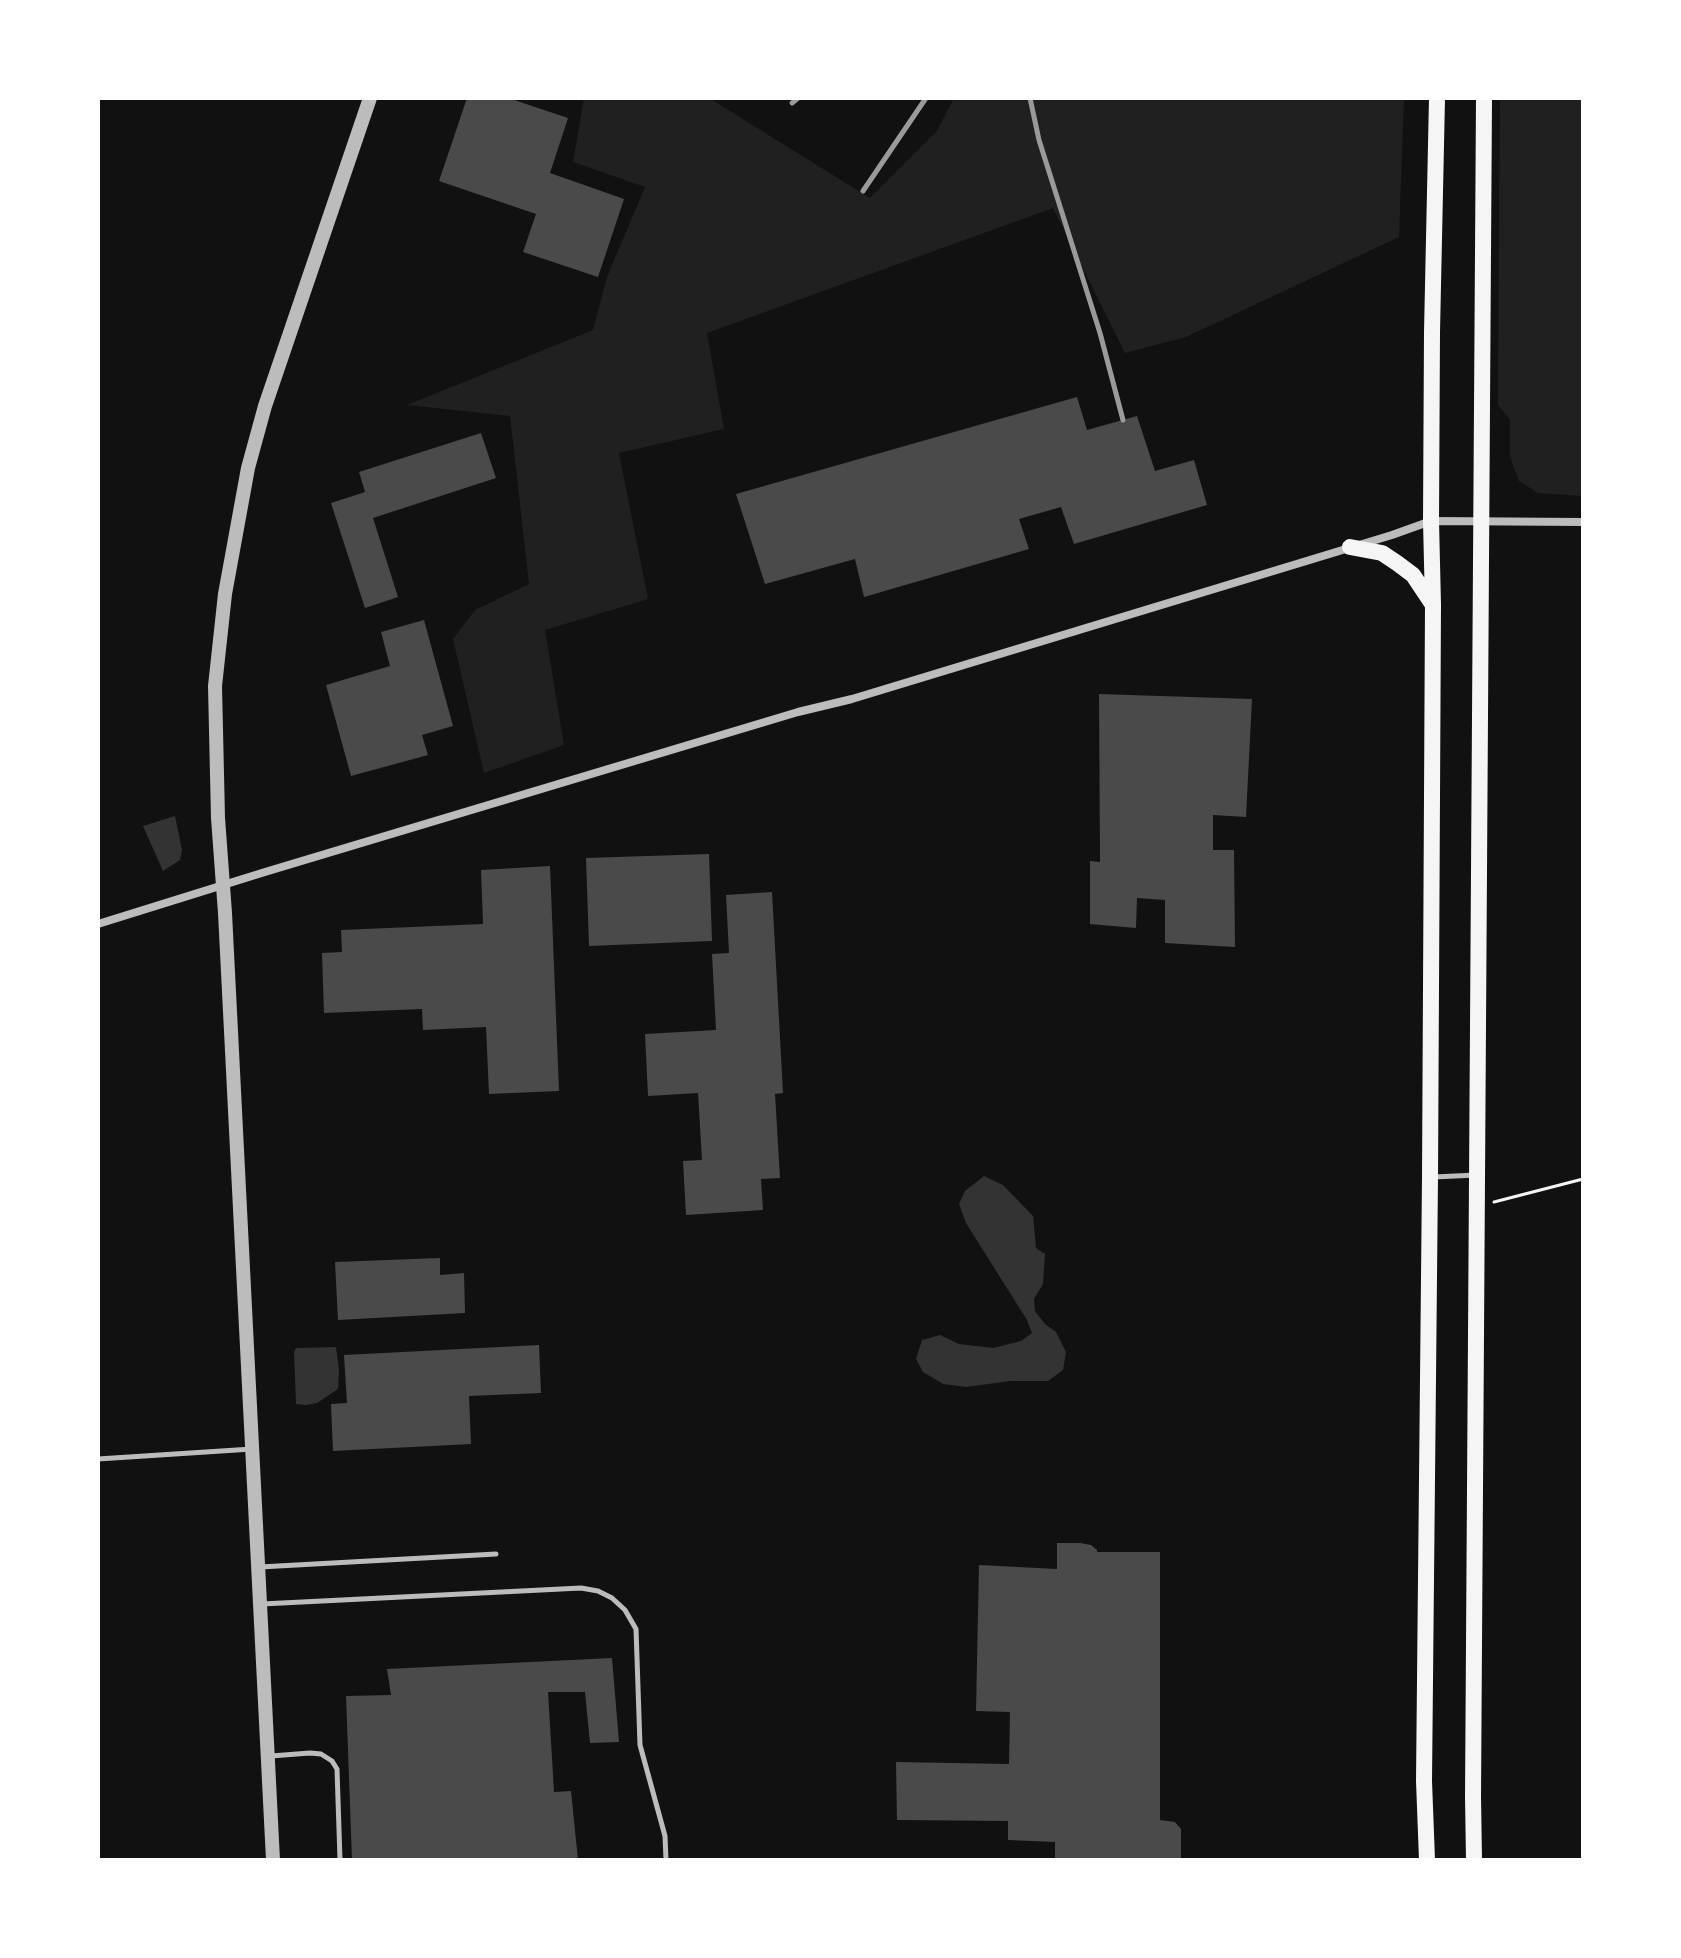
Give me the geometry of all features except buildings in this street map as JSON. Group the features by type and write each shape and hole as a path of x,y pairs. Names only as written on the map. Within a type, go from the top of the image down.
{"main road":[{"path":"1427,1860 1424,1781 1430,1177 1432,332 1437,98"},
{"path":"1474,1860 1484,98"},
{"path":"1350,547 1382,553 1397,563 1413,575 1433,605"}],"street":[{"path":"273,1860 218,818 215,686 225,594 248,468 265,406 370,98"},
{"path":"98,924 798,712 852,699 1431,521 1583,522"}],"lane":[{"path":"1430,1177 1477,1175"},
{"path":"98,1459 253,1449"},
{"path":"259,1567 496,1554"},
{"path":"261,1604 581,1588 612,1598 625,1610 636,1629 640,1745 665,1836 666,1860"},
{"path":"268,1756 310,1753 321,1754 332,1761 337,1769 340,1860"}],"path":[{"path":"1477,1207 1583,1179"}],"shaded area":[{"path":"584,98 709,98 870,198 937,131 954,98 1404,98 1399,237 1186,337 1125,353 1053,208 707,333 724,429 619,453 648,599 545,630 564,745 484,773 453,639 475,610 529,584 510,416 407,405 593,330 607,277 645,187 573,162"},
{"path":"1500,98 1583,98 1583,496 1538,493 1519,481 1510,457 1510,420 1498,405"},
{"path":"175,816 182,850 180,860 163,871 143,826"},
{"path":"984,1176 1003,1185 1033,1216 1036,1248 1045,1254 1043,1284 1034,1299 1035,1311 1056,1332 1066,1352 1063,1370 1048,1381 1010,1381 966,1387 943,1384 923,1372 916,1359 922,1340 940,1335 959,1344 993,1348 1021,1341 1032,1333 1027,1320 966,1223 959,1204 965,1191"},
{"path":"336,1347 338,1389 317,1403 296,1404 296,1348"}],"railway":[{"path":"792,103 798,98"},
{"path":"863,191 926,98"},
{"path":"1030,98 1039,140 1100,333 1123,420"}]}
